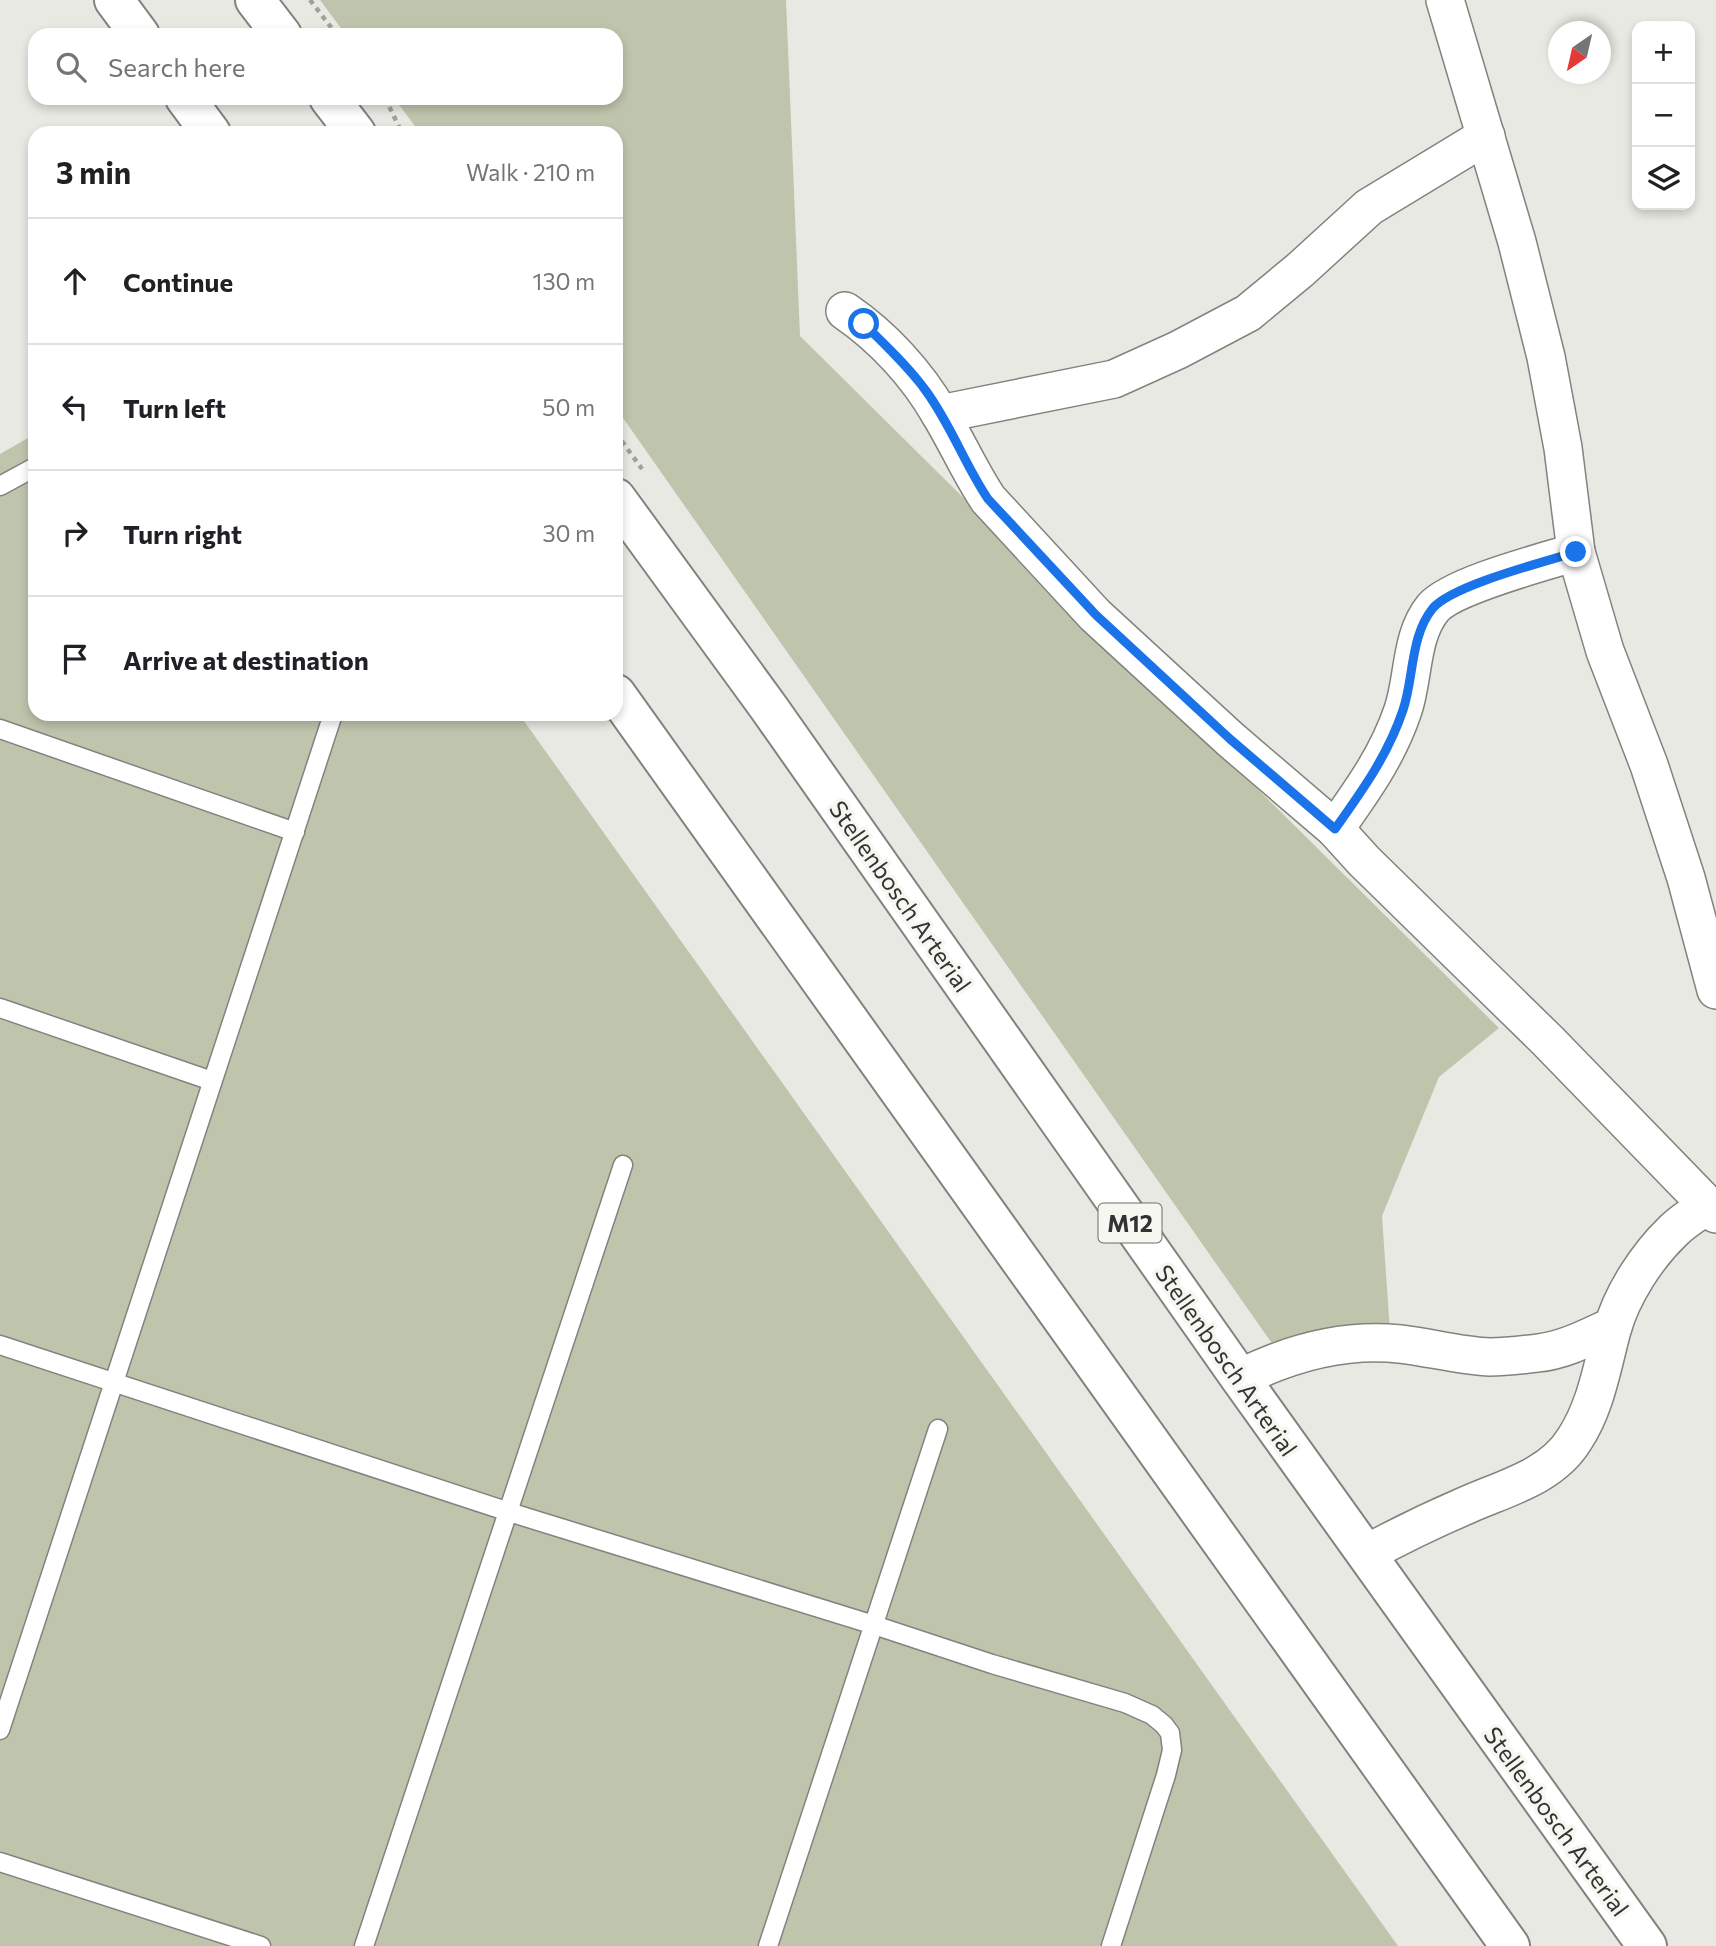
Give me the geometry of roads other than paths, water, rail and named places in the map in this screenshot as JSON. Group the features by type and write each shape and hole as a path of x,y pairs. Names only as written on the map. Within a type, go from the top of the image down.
{"main road":[{"path":"114,0 135,28"},
{"path":"256,0 277,28"},
{"path":"191,105 206,126"},
{"path":"334,105 351,126"},
{"name":"Stellenbosch Arterial","path":"623,508 769,708 1240,1378 1647,1946"},
{"path":"623,704 1510,1946"}],"street":[{"path":"1445,0 1517,242 1546,357 1563,448 1576,552 1605,651 1649,765 1686,878 1716,990"},
{"path":"940,414 1115,379 1178,350 1248,313 1369,208 1486,136"},
{"path":"845,311 864,324 906,366 940,414 988,499 1096,615 1230,739 1335,829 1364,861 1548,1041 1712,1210 1674,1230 1647,1262 1626,1296 1613,1326 1591,1407 1574,1441 1551,1465 1520,1484 1467,1505 1366,1554"},
{"path":"1335,829 1384,757 1404,708 1417,644 1434,608 1467,587 1576,552"},
{"path":"1240,1378 1295,1354 1354,1344 1398,1343 1489,1357 1539,1353 1569,1346 1613,1326"}],"lane":[{"path":"0,486 28,471"},
{"path":"0,1730 331,721"},
{"path":"0,729 296,832"},
{"path":"0,1008 212,1081"},
{"path":"364,1946 623,1165"},
{"path":"0,1345 509,1513 1125,1703 1152,1715 1164,1724 1170,1733 1171,1750 1166,1775 1111,1946"},
{"path":"768,1946 938,1429"},
{"path":"0,1862 261,1946"}]}
